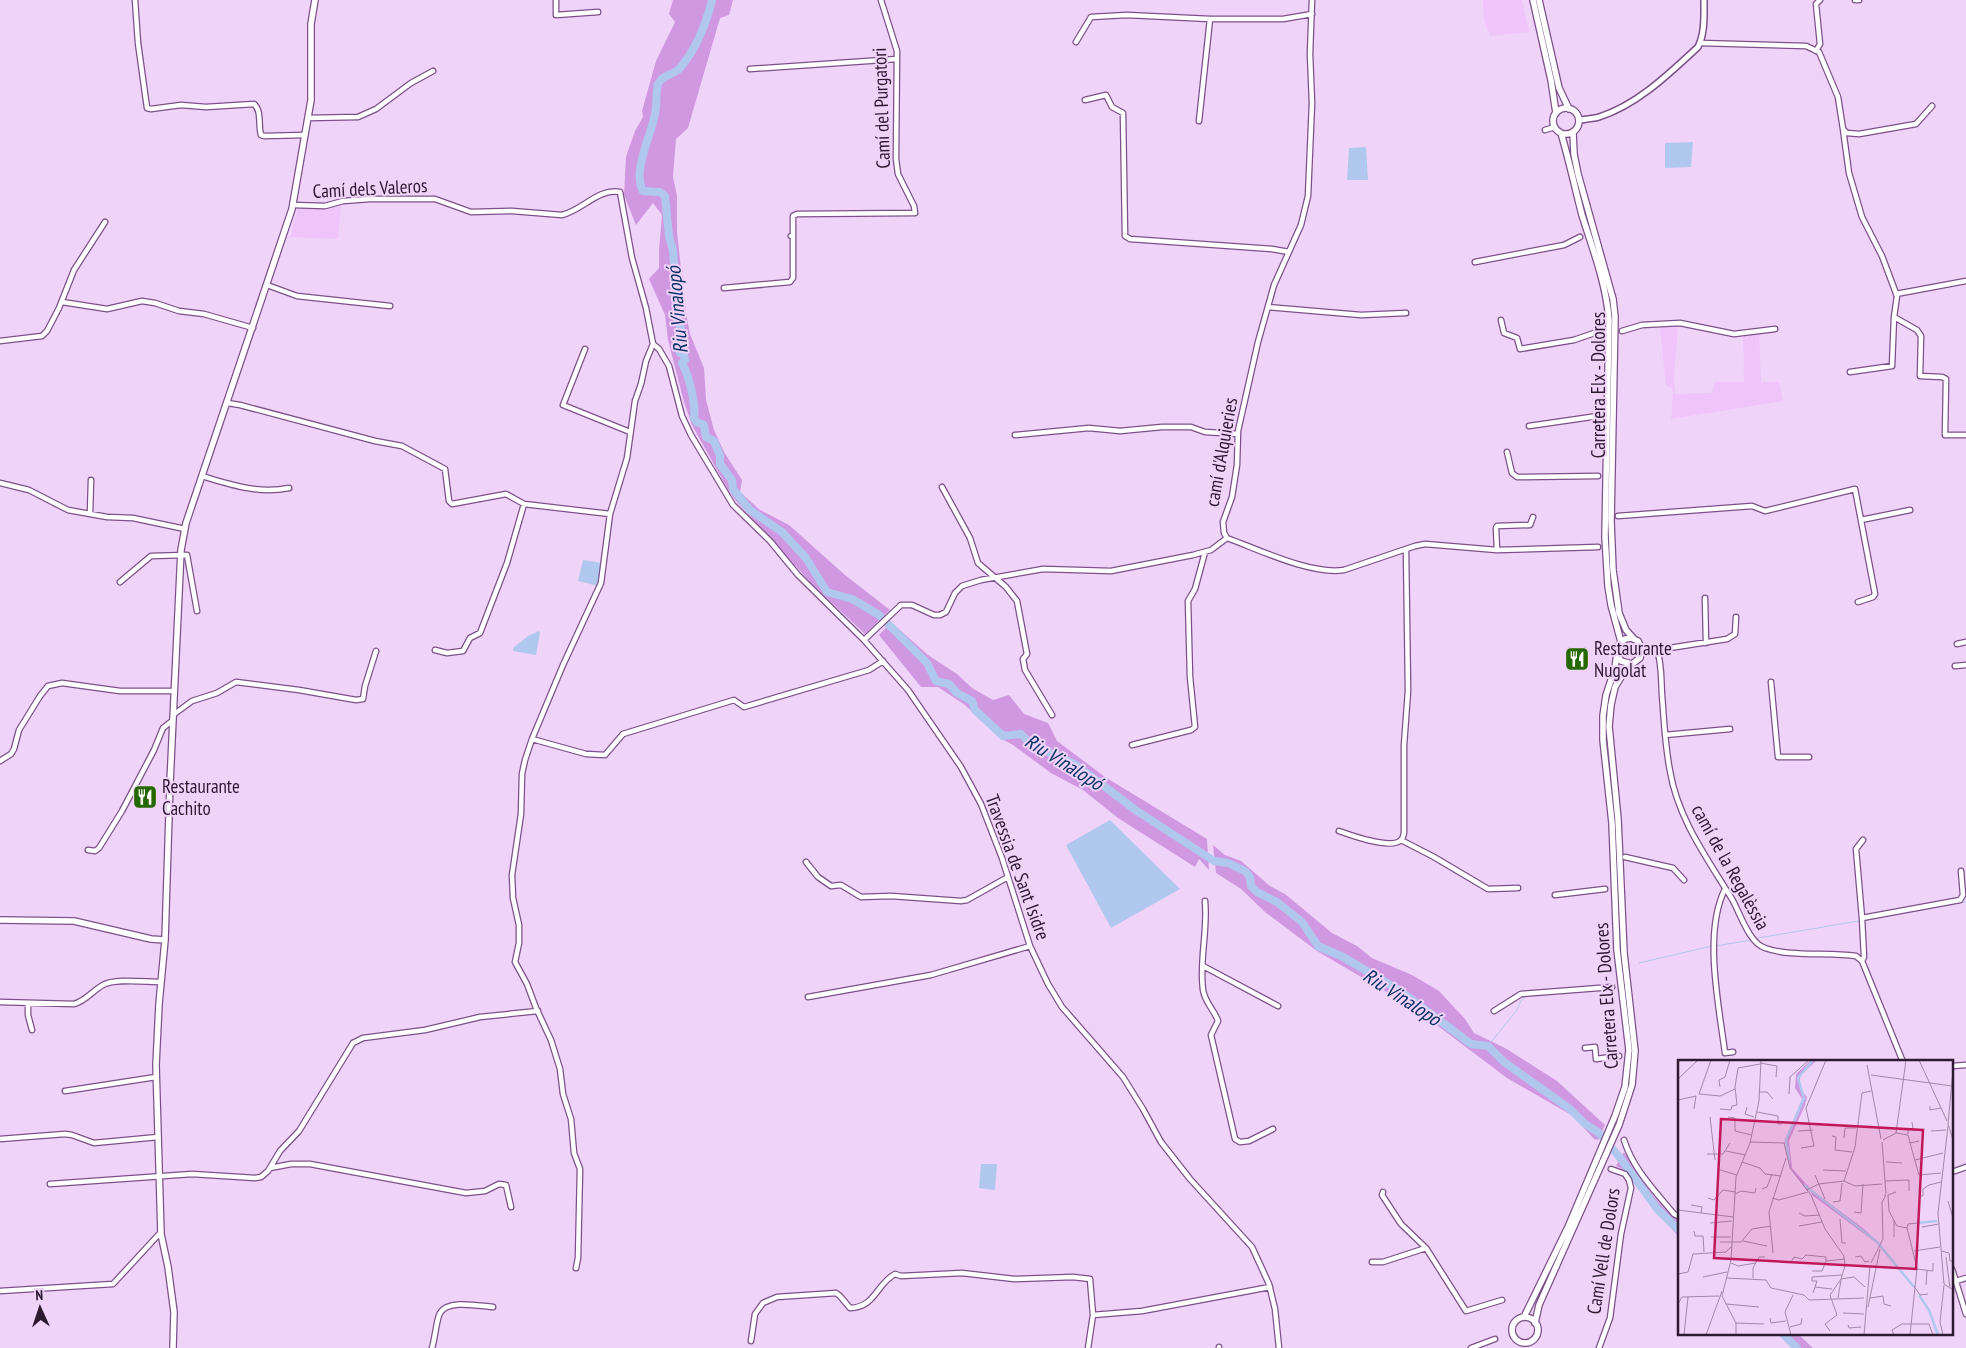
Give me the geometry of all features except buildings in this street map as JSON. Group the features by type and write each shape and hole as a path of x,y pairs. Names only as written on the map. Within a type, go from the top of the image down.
{"main road":[{"path":"173,1348 174,1312 161,1232 156,1077 165,940 172,718 180,554 185,529 202,476 293,205 308,118 312,82 311,24 315,0"},
{"path":"1533,0 1547,61 1556,113 1553,120 1555,127 1560,132 1567,134 1577,128 1579,120 1577,114 1569,109 1562,109 1556,113"},
{"path":"1539,0 1559,88 1569,109"},
{"name":"Carretera Elx - Dolores","path":"1560,132 1607,303 1609,320 1605,537 1608,586 1621,642"},
{"name":"Carretera Elx - Dolores","path":"1573,132 1574,154 1578,174 1613,299 1615,317 1613,570 1619,613 1626,630 1634,639"},
{"path":"1625,639 1634,639 1641,645 1642,653 1635,663 1628,664 1621,661 1617,654 1618,646 1625,639"},
{"name":"Carretera Elx - Dolores","path":"1535,1323 1538,1305 1600,1160 1625,1087 1628,1050 1617,950 1612,813 1602,727 1605,700 1615,668 1617,654"},
{"name":"Carretera Elx - Dolores","path":"1524,1317 1600,1160 1619,1125 1632,1085 1635,1051 1623,944 1618,811 1609,726 1615,687 1628,664"},
{"path":"0,920 74,921 151,939 165,940"},
{"path":"1514,1338 1527,1345 1536,1335 1537,1327 1535,1323 1524,1317 1516,1321 1512,1326 1514,1338 1516,1347"}],"street":[{"path":"135,0 138,44 147,108 181,105 254,104 259,111 261,135 305,135"},
{"path":"556,0 556,15 598,12"},
{"name":"Camí del Purgatori","path":"724,288 790,282 793,278 792,220 793,216 797,214 914,214 914,206 898,174 898,51 881,0"},
{"name":"camí d'Alquieries","path":"1227,538 1224,533 1223,522 1233,489 1237,465 1238,434 1258,342 1274,285 1301,224 1308,196 1312,103 1310,54 1312,0"},
{"path":"1579,120 1598,117 1640,96 1683,61 1700,43 1703,29 1704,0"},
{"path":"1816,51 1820,44 1816,4 1820,0"},
{"path":"1076,42 1091,17 1136,15 1210,19 1283,19 1312,14"},
{"path":"1199,121 1210,19"},
{"path":"1700,43 1806,46 1819,52 1838,97 1849,173 1862,217 1882,256 1896,294 1892,366 1850,372"},
{"path":"750,69 897,60"},
{"path":"308,118 358,117 376,109 410,83 433,71"},
{"path":"1085,100 1106,95 1112,107 1123,113 1125,236 1130,238 1289,252"},
{"path":"1843,129 1847,133 1859,134 1916,124 1932,106"},
{"path":"1545,130 1555,127"},
{"name":"Camí dels Valeros","path":"293,205 325,206 343,201 370,199 435,199 471,212 512,211 562,215 606,192 620,192"},
{"name":"Travessia de Sant Isidre","path":"620,192 632,258 646,308 652,344 659,349 669,366 682,416 691,435 733,505 770,540 798,574 883,661 908,690 961,767 981,804 1008,877 1030,946 1048,984 1062,1007 1123,1077 1143,1108 1160,1142 1190,1180 1252,1247 1270,1287 1275,1309 1278,1348"},
{"path":"0,341 42,336 48,331 62,302 74,270 105,222"},
{"path":"1475,262 1564,245 1580,237"},
{"path":"1896,294 1966,281"},
{"path":"267,285 297,296 390,306"},
{"path":"62,302 107,309 142,301 156,303 179,311 204,314 253,328"},
{"path":"1268,308 1361,316 1406,313"},
{"path":"1894,317 1917,330 1921,336 1920,376 1942,377 1946,379 1945,435 1966,435"},
{"path":"1502,320 1504,333 1517,338 1520,349 1574,340 1600,330"},
{"path":"1622,331 1642,325 1680,323 1734,334 1775,329"},
{"path":"576,1268 578,1258 580,1169 574,1153 573,1129 563,1094 558,1058 527,984 514,962 519,943 519,925 512,886 513,864 523,798 522,774 532,739 563,665 601,583 610,514 627,458 635,401 652,344"},
{"path":"585,349 563,405 630,432"},
{"path":"227,403 240,404 375,441 402,446 444,469 449,501 452,504 506,494 524,504 610,514"},
{"path":"1529,426 1598,416"},
{"path":"1015,435 1089,428 1120,431 1162,427 1191,427 1206,432 1238,434"},
{"path":"1507,452 1512,473 1517,477 1598,476"},
{"path":"202,476 245,488 271,491 289,488"},
{"path":"90,514 92,480"},
{"path":"0,483 29,490 68,510 133,518 185,529"},
{"path":"942,487 970,538 978,563 1006,587 1016,601 1027,654 1022,659 1025,670 1052,714"},
{"path":"1618,516 1752,506 1765,510 1855,489 1875,594 1873,597 1858,602"},
{"path":"435,650 447,653 463,651 470,638 480,633 507,563 524,504"},
{"path":"1861,520 1910,510"},
{"path":"1497,550 1497,526 1530,525 1533,517"},
{"path":"864,640 901,605 906,604 934,615 946,612 955,594 962,586 1043,569 1104,572 1205,552 1211,550 1227,538 1322,571 1334,572 1425,544 1497,550 1598,547"},
{"path":"1339,831 1362,840 1395,843 1401,840 1404,833 1404,745 1408,692 1406,549"},
{"path":"1132,745 1191,730 1195,727 1190,677 1188,601 1195,589 1205,552"},
{"path":"120,582 151,556 187,554 197,611"},
{"path":"1705,598 1706,643 1727,639 1735,634 1736,617"},
{"path":"1957,644 1966,642"},
{"name":"camí de la Regalèssia","path":"1706,643 1657,650 1670,772 1684,819 1758,945 1778,951 1844,954 1856,956 1862,961"},
{"path":"88,850 95,851 98,848 122,811 154,750 163,728 192,701 217,693 236,682 309,691 356,700 364,699 365,686 376,651"},
{"path":"532,739 586,754 605,755 623,734 664,720 734,700 744,707 869,670 883,661"},
{"path":"1956,666 1966,665"},
{"path":"1772,682 1778,757 1809,757"},
{"path":"0,761 10,754 23,722 48,686 62,683 120,691 174,691"},
{"path":"1665,735 1730,730"},
{"path":"1401,840 1488,889 1518,888"},
{"path":"1863,840 1856,849 1862,918 1864,957 1862,961 1901,1060"},
{"path":"1626,857 1673,868 1684,880"},
{"path":"806,862 818,877 831,886 842,885 861,897 891,896 954,901 967,900 1008,877"},
{"path":"1862,918 1960,900 1963,895 1962,871"},
{"path":"1555,895 1605,889"},
{"path":"1725,889 1720,898 1715,922 1714,947 1725,1053 1734,1052"},
{"path":"1205,901 1203,990 1207,1004 1215,1011 1218,1021 1211,1035 1235,1138 1240,1142 1249,1141 1273,1129"},
{"path":"808,996 931,975 1030,946"},
{"path":"1203,966 1278,1006"},
{"path":"0,1002 74,1004 82,1002 104,984 113,982 161,982"},
{"path":"1494,1011 1521,994 1612,987"},
{"path":"28,1003 28,1015 32,1030"},
{"path":"50,1184 192,1174 261,1177 270,1168 280,1151 299,1131 353,1042 363,1038 425,1030 480,1017 538,1012"},
{"path":"1586,1048 1595,1047 1596,1059 1618,1056"},
{"path":"65,1091 156,1077"},
{"path":"0,1139 65,1134 94,1143 158,1137"},
{"path":"1624,1140 1629,1156 1646,1181 1674,1214 1678,1216"},
{"path":"270,1168 291,1164 310,1164 466,1193 485,1191 499,1184 506,1186 511,1207"},
{"path":"1954,1171 1966,1167"},
{"name":"Camí Vell de Dolors","path":"1599,1348 1610,1318 1622,1234 1631,1188 1630,1180 1625,1174 1611,1169"},
{"path":"1383,1192 1382,1195 1401,1224 1426,1248 1466,1311 1502,1300"},
{"path":"0,1292 113,1284 161,1232"},
{"path":"1372,1262 1383,1262 1426,1248"},
{"path":"751,1341 755,1314 763,1303 777,1297 836,1293 850,1308 857,1308 868,1303 888,1278 895,1274 901,1276 962,1273 1014,1279 1073,1277 1090,1279 1093,1315 1088,1348"},
{"path":"1954,1275 1966,1314"},
{"path":"1956,1281 1966,1278"},
{"path":"1093,1315 1142,1311 1270,1287"},
{"path":"432,1348 440,1313 446,1307 455,1304 493,1307"},
{"path":"1471,1348 1495,1339"}],"shaded area":[{"path":"673,0 733,0 729,15 720,18 688,128 676,139 673,177 677,196 677,232 686,313 690,334 704,368 706,400 714,430 724,452 742,480 740,492 760,510 789,525 845,575 890,610 865,634 813,585 736,501 692,425 684,402 668,340 665,315 649,279 659,268 662,215 653,203 636,225 624,195 626,157 635,131 643,117 642,111 656,61 675,22 669,14"},
{"path":"1483,0 1522,0 1529,32 1490,36 1484,19"},
{"path":"341,206 338,239 290,237 298,208"},
{"path":"1678,325 1674,377 1675,394 1712,393 1715,382 1744,382 1743,334 1759,331 1761,382 1779,382 1783,401 1671,419 1673,393 1672,388 1666,386 1660,326"},
{"path":"891,622 928,655 957,674 972,688 993,700 1009,695 1024,714 1048,723 1057,741 1105,777 1207,839 1209,870 1199,859 1195,867 1118,818 1083,790 1051,773 1013,745 1000,738 965,705 938,687 921,687 879,635"},
{"path":"1213,845 1225,855 1241,861 1270,886 1285,894 1332,933 1357,946 1372,958 1412,975 1439,991 1465,1019 1474,1033 1505,1048 1557,1081 1605,1125 1598,1140 1594,1139 1573,1116 1507,1078 1414,1008 1317,951 1265,912 1241,889 1216,873"},
{"path":"1624,1152 1657,1200 1678,1220 1678,1236 1626,1171 1616,1166"},
{"path":"1780,1336 1800,1336 1813,1348 1794,1348"}],"water":[{"path":"1693,142 1691,167 1665,168 1665,143"},
{"path":"1366,147 1368,180 1347,180 1349,148"},
{"path":"583,560 602,563 598,586 578,581"},
{"path":"539,631 536,655 513,651 513,648 528,636"},
{"path":"1110,820 1180,889 1111,928 1066,845"},
{"path":"981,1164 997,1164 995,1190 979,1188"}],"waterway":[{"name":"Riu Vinalopó","path":"712,0 707,18 685,62 679,69 662,79 658,84 655,114 643,153 640,183 643,191 660,192 665,196 669,236 673,250 678,322 682,332 680,337 683,344 678,349 684,355 685,360 682,363 691,390 694,418 697,422 704,425 706,437 714,441 720,456 720,464 732,480 733,489 750,510 782,532 806,558 827,592 852,599 879,615 927,663 936,681 949,684 957,693 972,701 975,710 1003,736 1021,734 1033,746 1055,754 1076,765 1137,811 1214,861 1228,863 1245,871 1250,877 1251,886 1257,892 1277,902 1302,922 1318,946 1343,957 1399,990 1471,1044 1488,1046 1504,1062 1570,1109 1584,1123 1599,1133 1621,1159 1658,1210 1678,1229"},
{"path":"1902,913 1966,902"},
{"path":"1758,938 1859,921"},
{"path":"1716,946 1751,940"},
{"path":"1639,963 1712,946"},
{"path":"1488,1046 1526,996 1574,992"},
{"name":"Riu Vinalopó","path":"1785,1336 1797,1348"}],"place":[{"name":"Restaurante Nugolat","path":"1577,659"},
{"name":"Restaurante Cachito","path":"145,797"}]}
